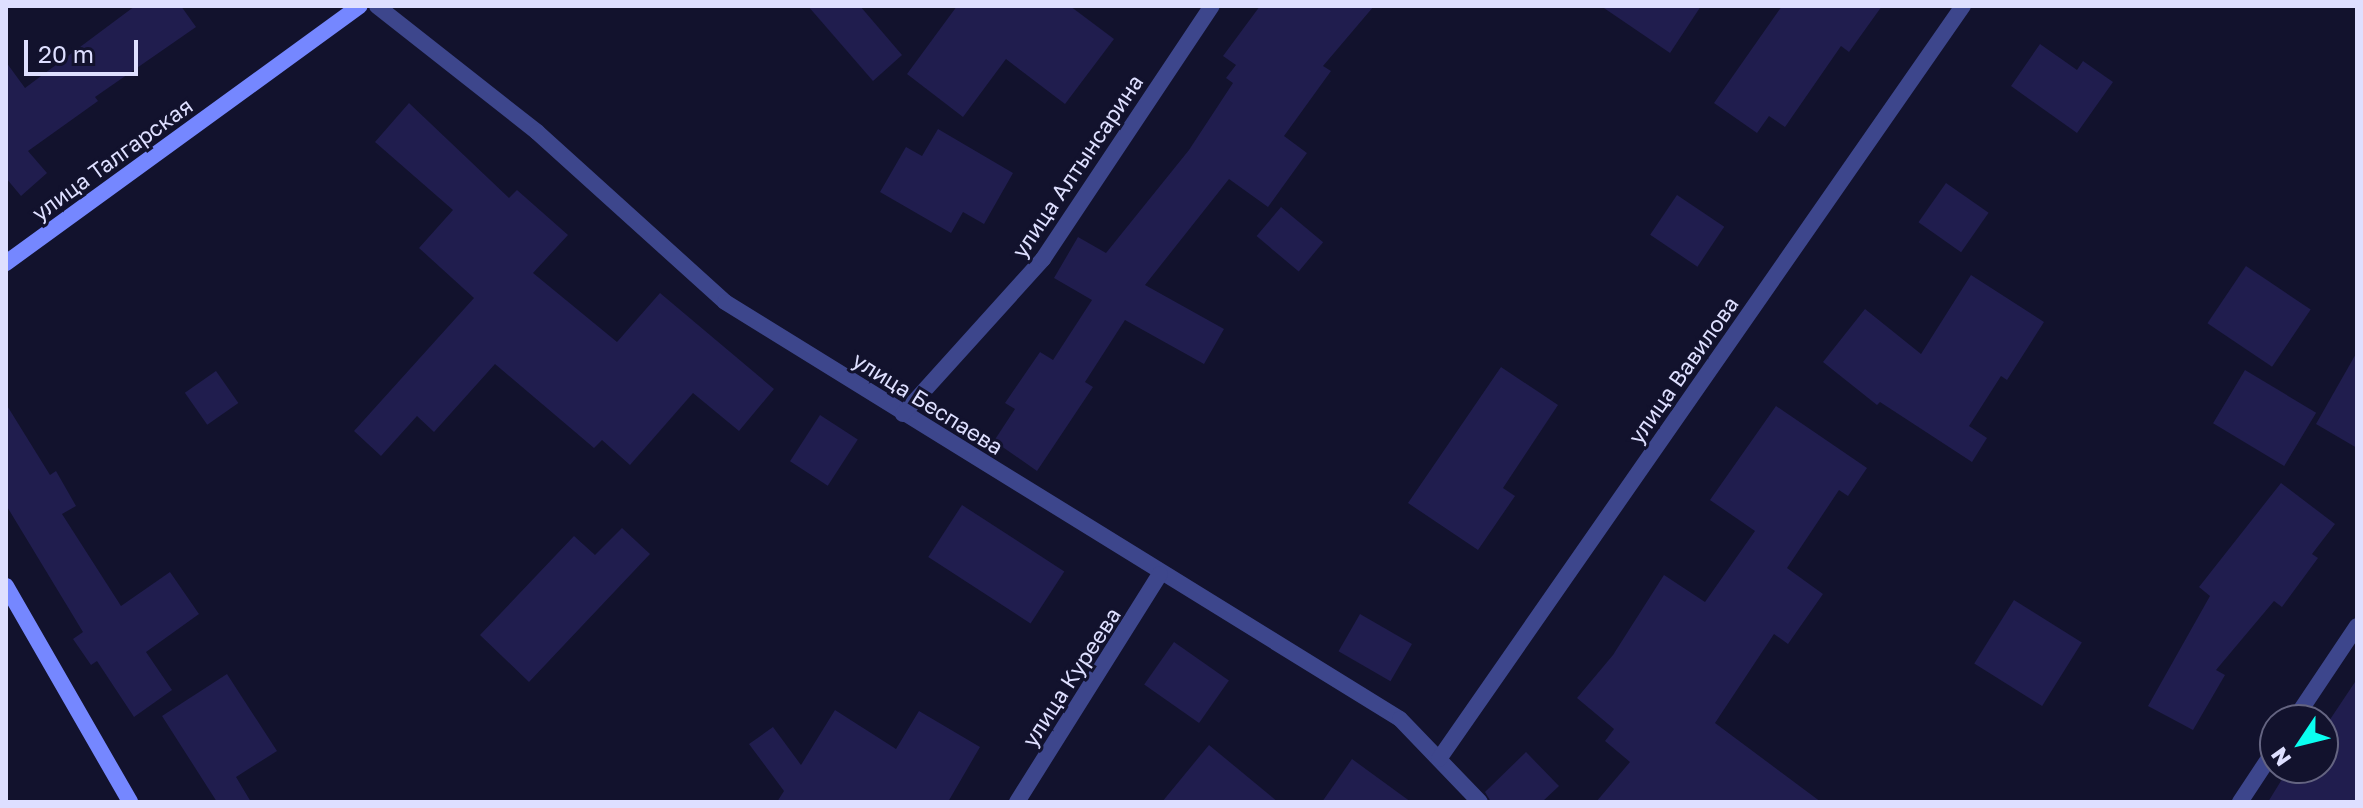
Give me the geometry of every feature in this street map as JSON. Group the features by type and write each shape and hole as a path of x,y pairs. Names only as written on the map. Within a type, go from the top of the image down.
{"street":[{"name":"улица Талгарская","path":"6,263 360,6"},
{"name":"улица Беспаева","path":"377,6 537,132 725,302 1160,574 1400,719 1480,802"},
{"name":"улица Алтынсарина","path":"903,414 1043,259 1212,6"},
{"name":"улица Вавилова","path":"1439,759 1963,6"},
{"name":"улица Куреева","path":"1017,802 1160,574"},
{"path":"6,586 130,802"},
{"path":"2305,704 2357,626"},
{"path":"2240,802 2259,773"}],"building":[{"path":"135,6 181,6 196,27 95,97 98,101 28,151 47,173 21,196 6,178 6,62 25,88"},
{"path":"808,6 860,6 902,55 873,81"},
{"path":"957,6 1070,6 1114,39 1065,104 1006,59 963,117 907,74"},
{"path":"1260,6 1374,6 1323,66 1331,71 1284,136 1307,153 1268,207 1229,179 1145,285 1224,329 1204,364 1125,320 1085,382 1093,387 1037,471 994,441 1015,409 1005,403 1040,352 1053,360 1092,300 1054,278 1078,237 1106,253 1189,150 1233,83 1226,78 1236,65 1223,56"},
{"path":"1601,6 1701,6 1670,53"},
{"path":"1782,6 1882,6 1849,52 1841,46 1785,127 1769,116 1757,133 1714,103"},
{"path":"2040,44 2077,70 2083,61 2113,82 2077,133 2011,86"},
{"path":"409,103 509,198 517,190 568,235 533,273 617,342 660,293 774,389 739,431 693,393 630,465 602,440 594,448 495,364 434,432 417,416 381,456 354,431 474,298 419,248 453,210 375,142"},
{"path":"938,129 1013,173 984,224 963,212 951,233 880,192 906,147 922,156"},
{"path":"1946,183 1989,213 1961,252 1918,222"},
{"path":"1677,195 1724,227 1697,267 1650,235"},
{"path":"1281,207 1323,242 1299,271 1257,236"},
{"path":"2246,266 2311,310 2272,367 2207,323"},
{"path":"1971,275 2044,322 2007,380 2001,376 1969,426 1987,438 1972,462 1880,402 1877,405 1823,362 1865,309 1921,354"},
{"path":"2357,352 2357,448 2316,424"},
{"path":"1501,367 1558,405 1503,488 1515,496 1478,550 1408,503"},
{"path":"2245,370 2316,413 2284,466 2213,423"},
{"path":"216,371 238,403 207,425 185,393"},
{"path":"6,404 50,475 56,471 76,506 62,514 121,606 170,572 199,614 146,652 172,690 134,717 97,661 91,665 73,639 83,632 6,505"},
{"path":"1776,406 1867,468 1848,496 1839,490 1787,568 1823,594 1788,644 1774,634 1715,723 1821,802 1596,802 1630,762 1605,741 1614,729 1577,698 1613,655 1664,575 1705,602 1755,531 1710,500"},
{"path":"820,415 858,440 828,486 790,461"},
{"path":"2281,483 2335,524 2312,554 2318,558 2282,607 2274,601 2216,670 2225,675 2193,730 2148,706 2210,596 2199,587"},
{"path":"962,505 1064,571 1031,623 928,557"},
{"path":"622,528 650,554 529,682 480,635 574,536 595,555"},
{"path":"2014,600 2082,642 2042,706 1974,664"},
{"path":"1360,614 1412,644 1390,681 1338,651"},
{"path":"1174,642 1229,680 1199,723 1144,685"},
{"path":"227,674 277,751 236,777 251,802 217,802 162,716"},
{"path":"2357,679 2357,802 2268,802 2279,784 2339,784 2339,706"},
{"path":"835,710 896,749 919,711 980,747 948,802 777,802 784,791 749,744 773,727 801,765"},
{"path":"1209,745 1278,802 1162,802"},
{"path":"1526,752 1559,786 1542,802 1491,802 1485,792"},
{"path":"1352,759 1411,802 1322,802"}]}
